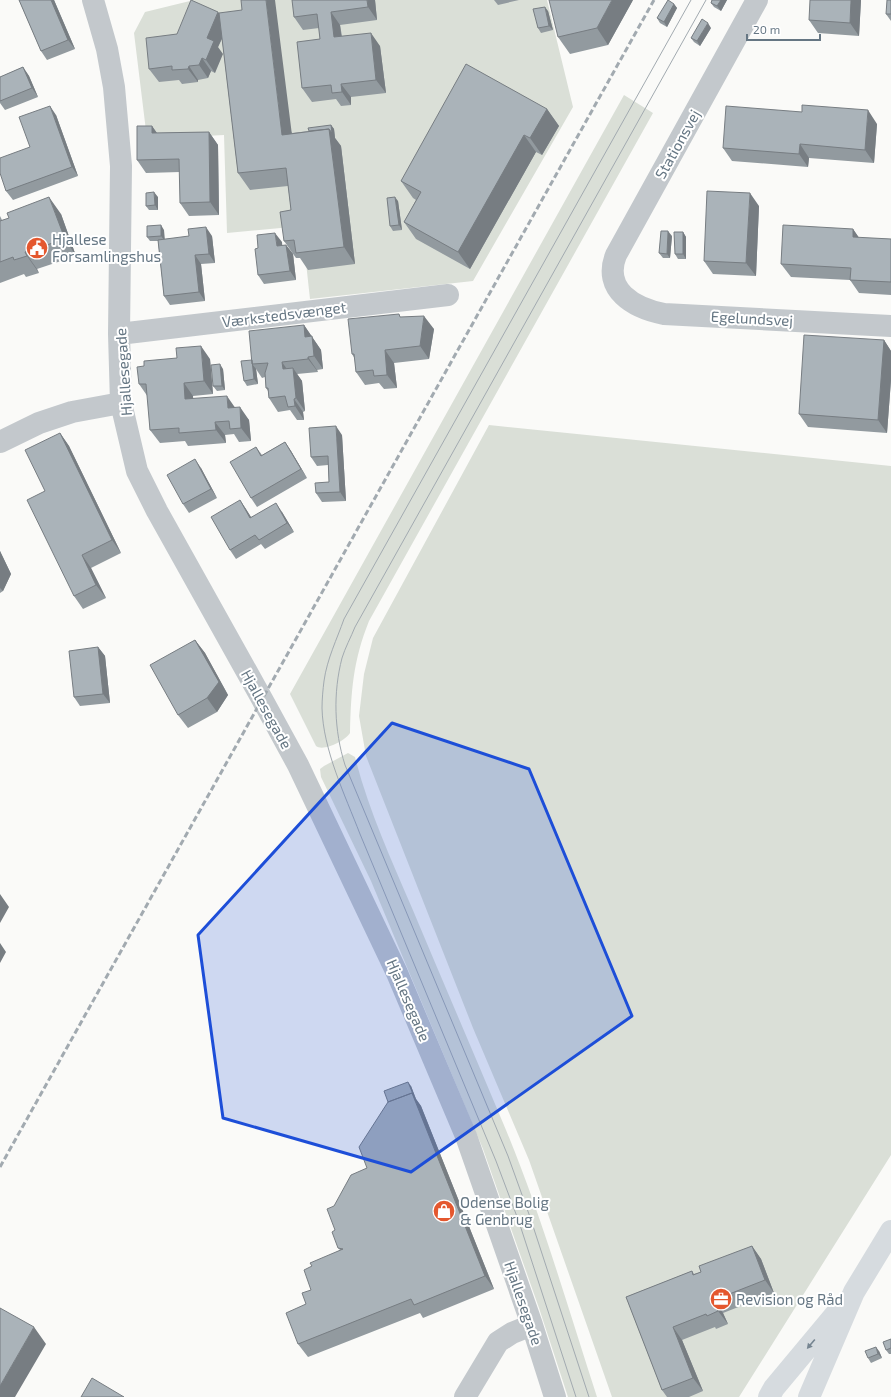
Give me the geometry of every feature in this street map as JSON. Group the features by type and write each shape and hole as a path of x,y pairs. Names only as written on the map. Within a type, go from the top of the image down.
{"main road":[{"path":"809,1397 854,1292 891,1231"},
{"path":"769,1397 774,1388 854,1292"}],"street":[{"name":"Hjallesegade","path":"93,0 107,49 114,87 121,166 119,334 121,402 137,471 157,511 298,765 397,972 466,1136 532,1325 555,1397"},
{"name":"Stationsvej","path":"619,291 612,273 612,263 757,0"},
{"name":"Egelundsvej","path":"619,291 628,300 641,307 650,311 664,314 891,326"},
{"name":"Værkstedsvænget","path":"119,334 448,294"},
{"path":"0,442 39,423 72,412 121,402"},
{"path":"465,1397 498,1342 512,1333 532,1325"}],"highlighted area":[{"path":"392,723 529,769 632,1016 411,1172 223,1118 198,935"}],"shaded area":[{"path":"194,0 547,0 573,107 473,281 310,299 302,226 227,233 224,135 147,139 134,33 145,12"},
{"path":"624,95 653,113 369,621 359,649 356,663 351,703 350,733 344,739 329,747 324,748 316,746 290,694"},
{"path":"489,425 891,466 891,1155 739,1397 612,1397 529,1160 473,1028 366,756 359,716 364,674 373,638"},
{"path":"348,753 355,757 366,796 380,834 519,1163 554,1263 597,1397 568,1397 539,1308 483,1149 371,881 321,777 320,769"}],"building":[{"path":"19,0 51,0 68,40 41,51"},
{"path":"191,0 218,12 207,38 214,41 206,60 202,58 199,65 189,66 188,69 172,70 172,66 149,69 146,38 177,34"},
{"path":"241,0 266,0 282,135 329,129 344,247 296,253 294,240 284,241 280,212 291,210 286,168 238,173 219,13 242,10"},
{"path":"292,0 367,0 368,7 331,12 334,37 371,33 376,80 341,84 342,92 332,93 331,85 302,88 297,42 320,39 317,14 294,17"},
{"path":"549,0 612,0 597,28 558,37"},
{"path":"668,0 674,4 664,22 657,18"},
{"path":"712,0 721,0 717,6 711,3"},
{"path":"810,0 851,0 850,23 809,20"},
{"path":"887,0 891,0 891,14 886,14"},
{"path":"545,7 549,26 538,28 533,9"},
{"path":"702,19 708,23 697,41 691,38"},
{"path":"466,64 547,109 530,138 524,135 458,252 404,222 421,192 401,181"},
{"path":"23,67 32,88 0,101 0,77"},
{"path":"802,105 868,110 865,150 800,144 799,154 723,148 726,106 802,112"},
{"path":"50,106 72,167 6,191 0,173 0,158 30,147 19,117"},
{"path":"331,125 332,133 329,129 309,131 308,128"},
{"path":"137,126 152,126 152,133 209,132 210,202 180,203 179,159 137,160"},
{"path":"707,191 750,193 746,263 704,261"},
{"path":"154,192 155,205 146,206 146,193"},
{"path":"49,197 65,239 25,252 27,256 14,260 13,257 0,262 0,221 9,218 7,213"},
{"path":"395,197 399,225 390,226 387,198"},
{"path":"161,225 161,236 147,237 147,226"},
{"path":"783,225 853,229 853,237 891,239 891,282 850,280 851,268 781,264"},
{"path":"206,227 209,254 195,255 199,292 164,296 158,240 189,236 188,229"},
{"path":"661,231 668,231 667,254 659,253"},
{"path":"674,232 683,232 683,254 675,254"},
{"path":"275,233 277,246 286,245 290,271 258,275 255,249 258,248 257,235"},
{"path":"399,314 400,317 424,316 420,346 385,350 387,375 374,376 373,370 356,372 354,354 352,354 348,319"},
{"path":"304,325 305,337 312,336 314,356 308,357 308,359 282,362 283,369 293,368 296,398 294,399 295,406 288,407 285,396 269,398 268,388 266,388 265,373 268,363 252,364 249,331"},
{"path":"804,335 884,340 878,420 799,414"},
{"path":"201,346 204,381 184,383 185,399 227,396 228,408 240,407 241,428 230,429 229,421 215,422 216,430 179,433 179,428 150,430 146,384 139,384 137,367 144,366 144,361 177,358 176,348"},
{"path":"252,360 254,379 244,381 241,361"},
{"path":"220,364 222,386 213,386 211,365"},
{"path":"336,426 340,492 316,493 315,483 329,482 328,456 311,457 309,428"},
{"path":"60,433 112,540 82,555 96,585 74,596 27,500 45,491 25,450"},
{"path":"285,442 301,469 251,498 230,462 256,447 261,456"},
{"path":"195,459 211,489 183,504 167,475"},
{"path":"240,500 250,518 276,503 287,523 259,540 255,535 230,550 211,517"},
{"path":"195,640 219,682 207,698 178,715 150,665"},
{"path":"98,647 103,694 74,697 69,651"},
{"path":"408,1082 413,1094 412,1093 388,1102 384,1091"},
{"path":"412,1093 485,1276 414,1305 411,1299 298,1344 286,1313 306,1304 302,1293 311,1290 304,1270 312,1266 310,1263 343,1249 338,1248 332,1232 335,1230 327,1209 334,1206 351,1175 367,1168 359,1147 388,1102"},
{"path":"752,1246 765,1280 714,1300 718,1311 673,1327 693,1378 662,1390 626,1297 692,1271 693,1275 701,1272 699,1266"},
{"path":"0,1308 34,1327 0,1386"},
{"path":"891,1339 891,1348 886,1350 883,1342"},
{"path":"876,1347 878,1354 868,1358 865,1351"},
{"path":"92,1378 124,1397 81,1397"}],"tram line":[{"path":"576,1397 519,1222 496,1161 360,834 336,772 326,740 323,724 322,708 324,681 332,649 344,619 691,0"},
{"path":"589,1397 530,1217 508,1156 345,765 341,752 337,725 337,685 342,658 355,627 706,0"}],"railway":[{"path":"0,1167 654,0"}],"place":[{"name":"Hjallese Forsamlingshus","path":"37,248"},
{"name":"Odense Bolig & Genbrug","path":"444,1211"},
{"name":"Revision og Råd","path":"721,1299"}]}
